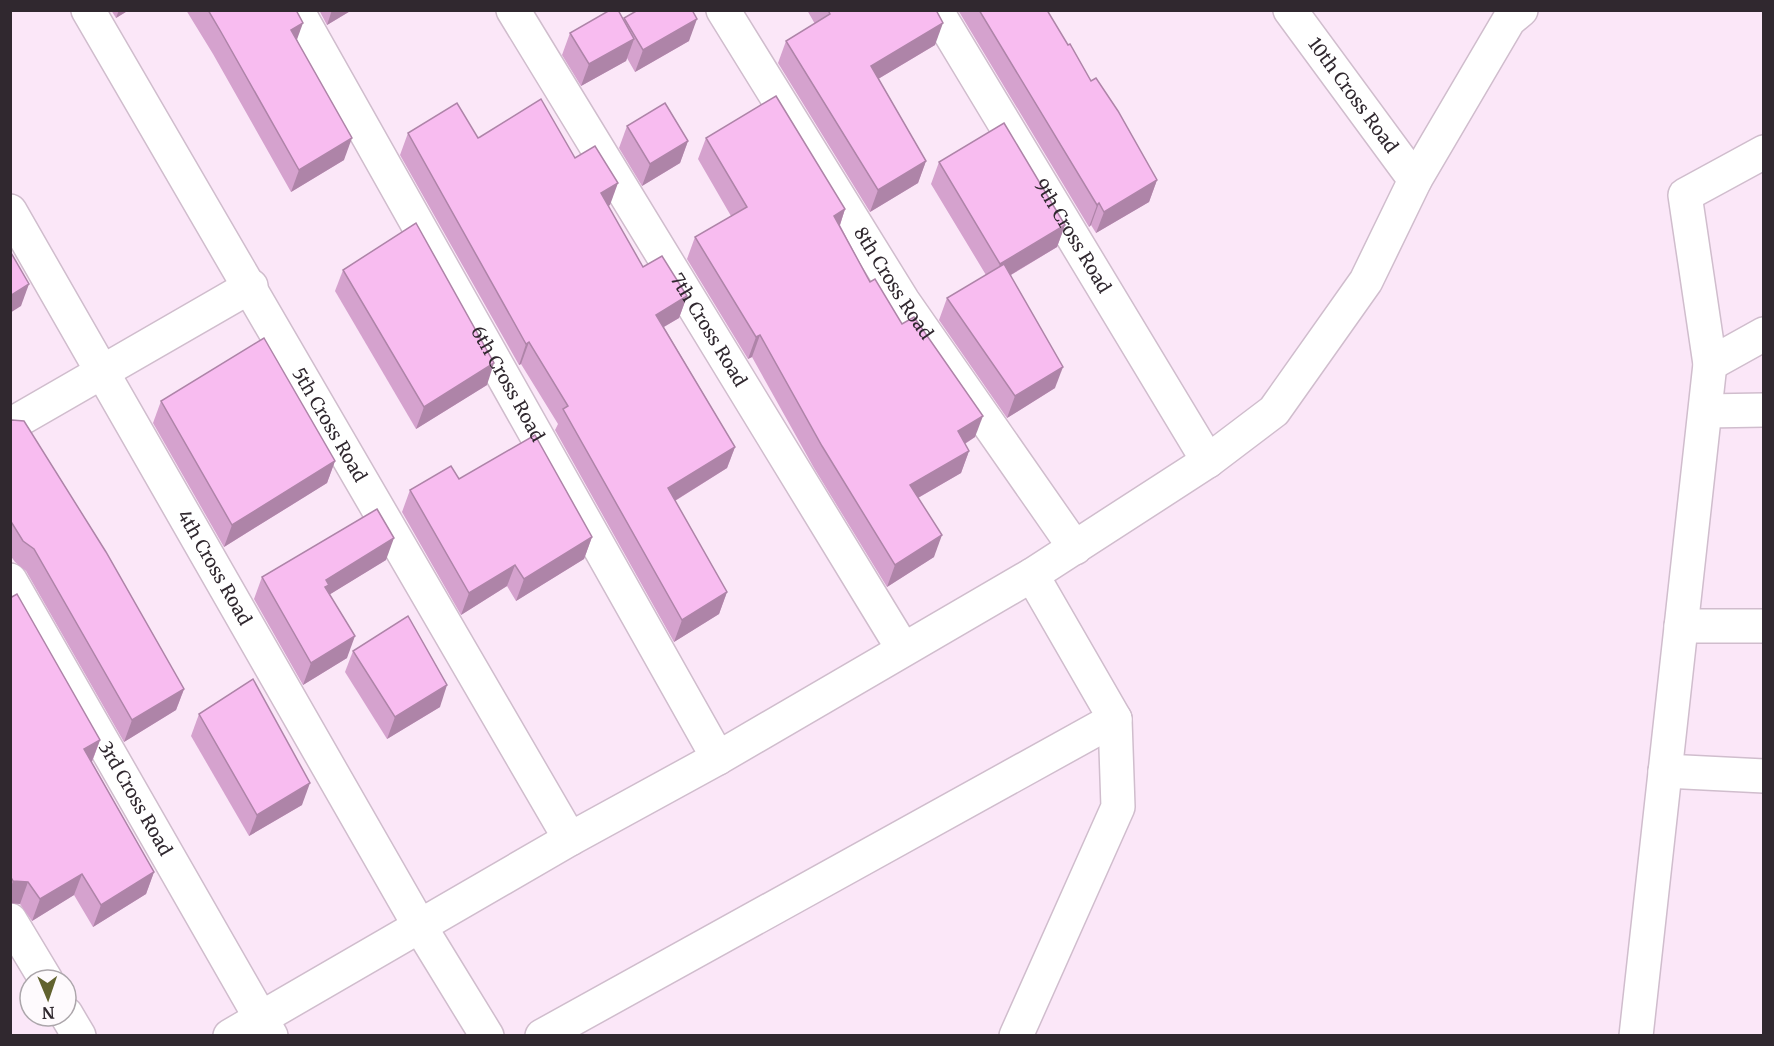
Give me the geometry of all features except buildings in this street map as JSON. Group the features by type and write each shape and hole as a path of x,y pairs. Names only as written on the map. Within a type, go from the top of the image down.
{"street":[{"name":"5th Cross Road","path":"88,10 251,286 570,839"},
{"name":"6th Cross Road","path":"297,10 718,758"},
{"name":"7th Cross Road","path":"513,10 903,649"},
{"name":"8th Cross Road","path":"723,10 903,301 1075,548"},
{"name":"9th Cross Road","path":"936,10 1208,461"},
{"name":"10th Cross Road","path":"1290,10 1415,180"},
{"path":"230,1035 266,1026 419,925 718,758 1032,575 1208,461 1274,411 1366,281 1415,180 1510,14"},
{"path":"1636,1035 1710,364 1685,195 1764,152"},
{"name":"4th Cross Road","path":"10,211 419,925 487,1035"},
{"path":"10,424 251,286"},
{"path":"1710,364 1764,334"},
{"path":"1706,411 1764,410"},
{"path":"1016,1035 1118,807 1115,719 1032,575"},
{"name":"3rd Cross Road","path":"10,580 266,1026"},
{"path":"1681,626 1764,626"},
{"path":"542,1035 1115,719"},
{"path":"1665,771 1764,776"},
{"path":"10,921 39,968"}]}
